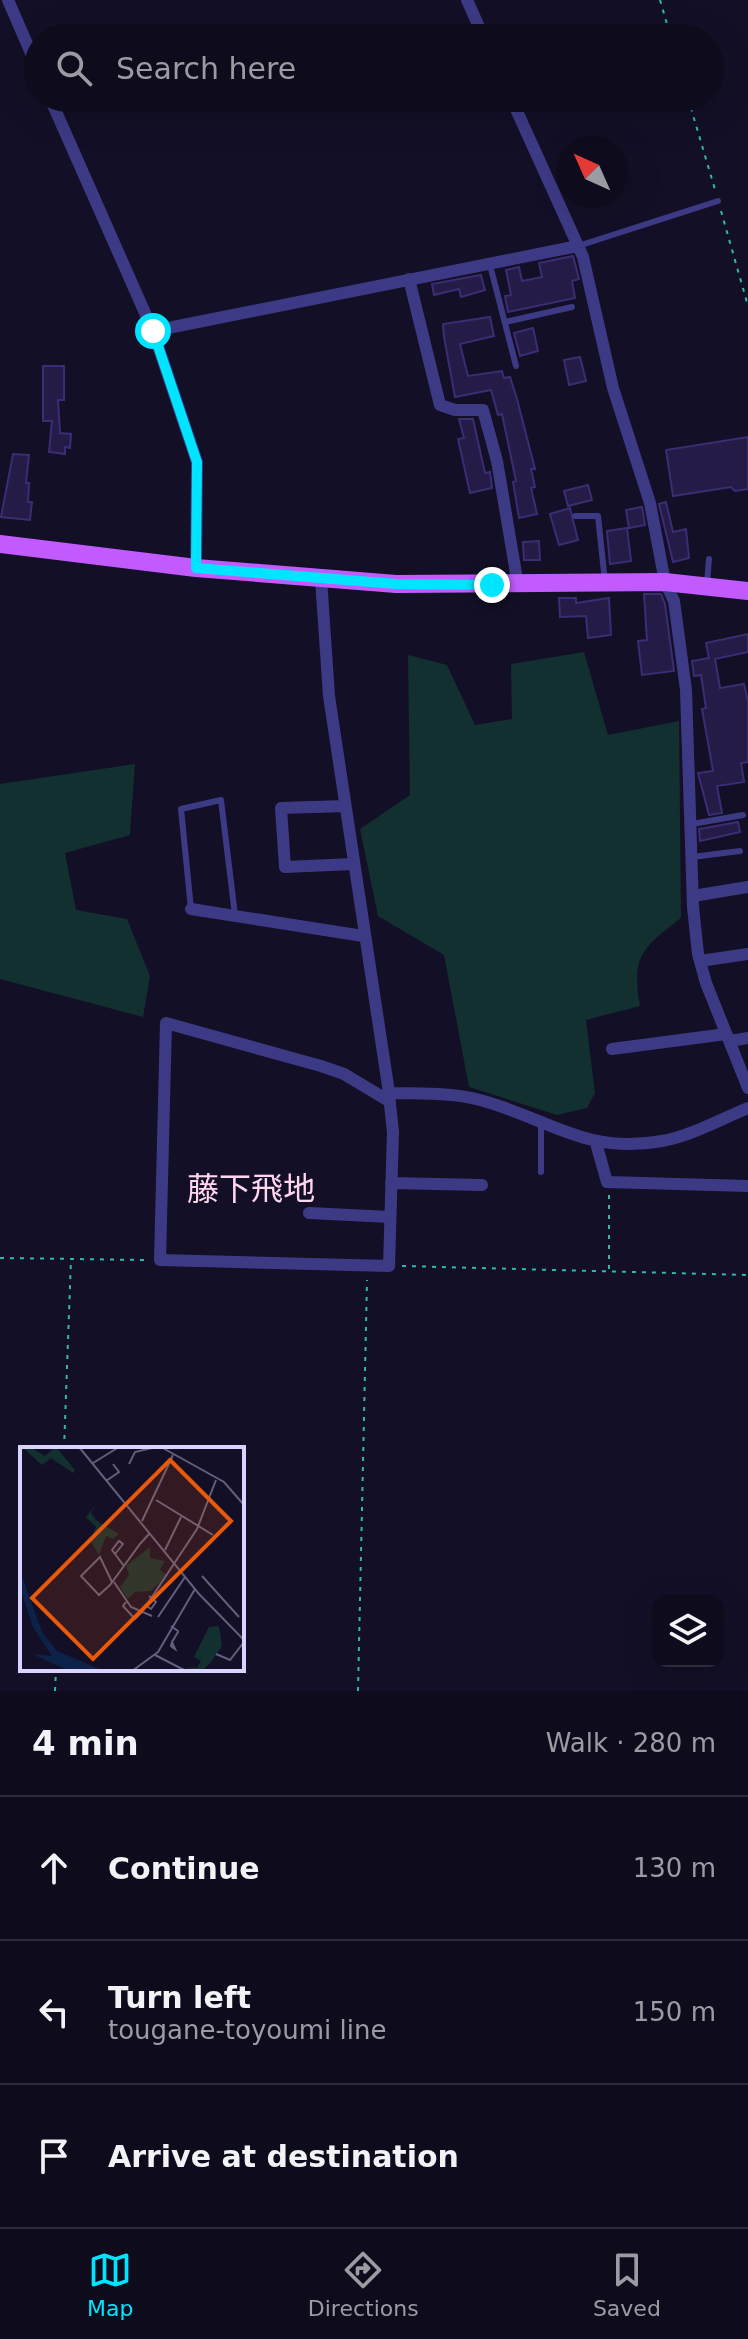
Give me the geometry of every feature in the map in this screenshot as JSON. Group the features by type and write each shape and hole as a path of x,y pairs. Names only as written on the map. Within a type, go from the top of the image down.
{"main road":[{"path":"0,544 196,568 396,584 665,582 748,591"}],"street":[{"path":"8,0 24,37"},
{"path":"467,0 478,24"},
{"path":"56,112 153,331 197,462 196,568"},
{"path":"517,112 578,246 613,388 650,503 665,582 674,601 686,690 693,896 700,961 748,1088"},
{"path":"153,331 578,246"},
{"path":"409,279 440,405 455,410 483,410 497,461 518,585"},
{"path":"321,579 329,696 363,936 389,1097 393,1132 389,1266 160,1260 166,1023 321,1066 389,1097 477,1099 596,1143 669,1140 748,1108"},
{"path":"345,806 281,808 285,867 353,864"},
{"path":"693,896 748,887"},
{"path":"191,909 363,936"},
{"path":"700,961 748,954"},
{"path":"612,1049 728,1037 748,1038"},
{"path":"596,1143 607,1182 748,1186"},
{"path":"391,1183 482,1185"},
{"path":"309,1213 390,1217"}],"lane":[{"path":"578,246 718,201"},
{"path":"490,263 516,366"},
{"path":"505,322 572,307"},
{"path":"575,516 598,516 605,582"},
{"path":"706,586 709,559"},
{"path":"191,909 181,809 221,800 236,916"},
{"path":"690,824 743,815"},
{"path":"691,857 740,851"},
{"path":"541,1125 541,1172"}],"path":[{"path":"660,0 667,24"},
{"path":"607,1182 611,1204 609,1271"},
{"path":"0,1258 160,1260"},
{"path":"64,1447 71,1259"},
{"path":"358,1691 367,1266"},
{"path":"389,1266 748,1275"},
{"path":"55,1691 56,1671"}],"green space":[{"path":"584,652 608,735 679,721 681,918 657,937 643,954 637,975 640,1006 586,1020 595,1093 587,1108 557,1115 469,1087 444,955 378,916 360,829 410,795 408,655 447,665 475,725 512,719 511,664"},
{"path":"135,764 130,835 65,853 76,910 127,919 150,976 143,1017 0,979 0,784"}],"building":[{"path":"573,256 579,279 572,281 575,298 508,312 505,296 511,295 506,270 519,267 522,281 542,277 539,263"},
{"path":"481,275 485,290 461,297 459,289 434,295 432,284"},
{"path":"490,317 494,336 460,344 468,376 502,371 504,378 510,377 535,469 531,469 535,487 531,488 537,514 519,518 513,482 516,481 502,414 498,415 491,390 455,397 444,337 443,324"},
{"path":"533,328 538,351 520,356 514,333"},
{"path":"580,357 586,381 569,385 564,360"},
{"path":"43,366 64,366 64,400 58,400 60,433 71,434 70,448 65,447 65,454 49,452 52,421 43,421"},
{"path":"459,419 473,419 485,473 490,472 492,488 470,493 458,439 464,438"},
{"path":"748,437 748,489 735,491 731,487 673,496 666,450"},
{"path":"13,454 29,455 26,483 29,483 28,502 32,502 30,520 1,517"},
{"path":"588,485 592,500 568,506 564,491"},
{"path":"666,502 673,532 686,529 689,558 673,562 659,504"},
{"path":"642,507 645,525 629,528 626,510"},
{"path":"570,508 578,540 559,545 550,514"},
{"path":"627,528 631,561 610,564 607,531"},
{"path":"539,541 540,560 524,560 523,542"},
{"path":"644,594 661,594 665,604 674,671 642,675 638,641 647,640"},
{"path":"559,598 576,598 576,603 609,598 611,635 588,638 586,616 560,617"},
{"path":"748,634 748,652 715,659 720,688 744,684 748,701 748,762 741,763 744,782 717,786 722,813 709,815 698,773 713,771 702,709 706,708 701,675 694,676 692,661 709,658 706,643"},
{"path":"738,822 740,832 700,841 699,829"}],"district":[{"name":"藤下飛地","path":"251,1189"}],"route":[{"path":"153,331 197,462 196,568 396,584 492,585"}]}
